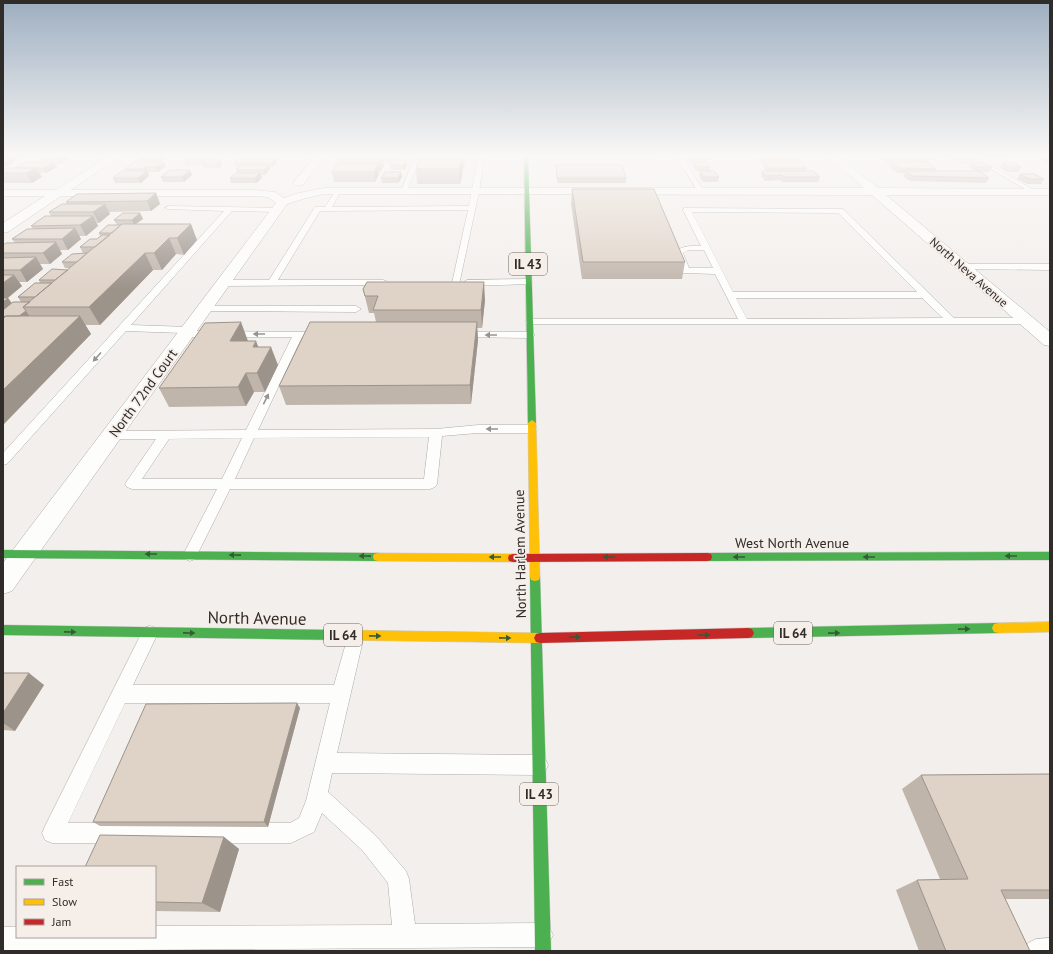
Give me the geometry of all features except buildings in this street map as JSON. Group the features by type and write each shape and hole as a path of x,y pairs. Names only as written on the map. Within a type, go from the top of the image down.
{"main road":[{"name":"North Harlem Avenue","path":"527,201 543,943"},
{"path":"14,554 534,558"},
{"name":"West North Avenue","path":"534,558 1050,556"},
{"name":"IL 64","path":"536,638 1050,627"},
{"name":"North Avenue","path":"3,630 536,638"}],"street":[{"path":"3,229 47,201"},
{"path":"276,201 280,206 291,201"},
{"name":"North Neva Avenue","path":"886,201 1050,341"},
{"name":"North 72nd Court","path":"3,583 14,554 112,435 280,206"}],"lane":[{"path":"327,209 332,201"},
{"path":"474,201 452,283 528,282"},
{"path":"169,208 280,206"},
{"path":"3,461 231,208"},
{"path":"272,283 318,209 472,208"},
{"path":"744,322 688,210 840,210 952,322"},
{"path":"707,248 688,248 679,252 686,271 718,271"},
{"path":"964,267 1050,267"},
{"path":"223,283 392,283"},
{"path":"731,295 925,295"},
{"path":"204,309 356,309"},
{"path":"530,322 1027,321"},
{"path":"123,328 187,332 329,334"},
{"path":"190,555 298,334"},
{"path":"446,335 530,335"},
{"path":"112,435 436,433 478,429 531,429"},
{"path":"165,435 132,484 430,484 436,433"},
{"path":"150,633 52,833 107,830 249,830 291,833 307,825 318,796 356,636"},
{"path":"121,694 162,702 285,701 342,694"},
{"path":"325,763 538,765"},
{"path":"318,796 369,843 398,879 406,935"},
{"path":"156,937 406,935 543,943"},
{"path":"3,939 104,938"},
{"path":"1036,951 1050,950"}],"traffic: fast":[{"path":"527,201 532,423"},
{"path":"3,554 378,557"},
{"path":"707,557 1050,556"},
{"path":"535,577 543,951"},
{"path":"748,633 998,628"},
{"path":"3,630 337,635"}],"traffic: slow":[{"path":"532,423 535,577"},
{"path":"378,557 513,558"},
{"path":"998,628 1050,627"},
{"path":"337,635 540,638"}],"traffic: jam":[{"path":"513,558 707,557"},
{"path":"540,638 748,633"}]}
